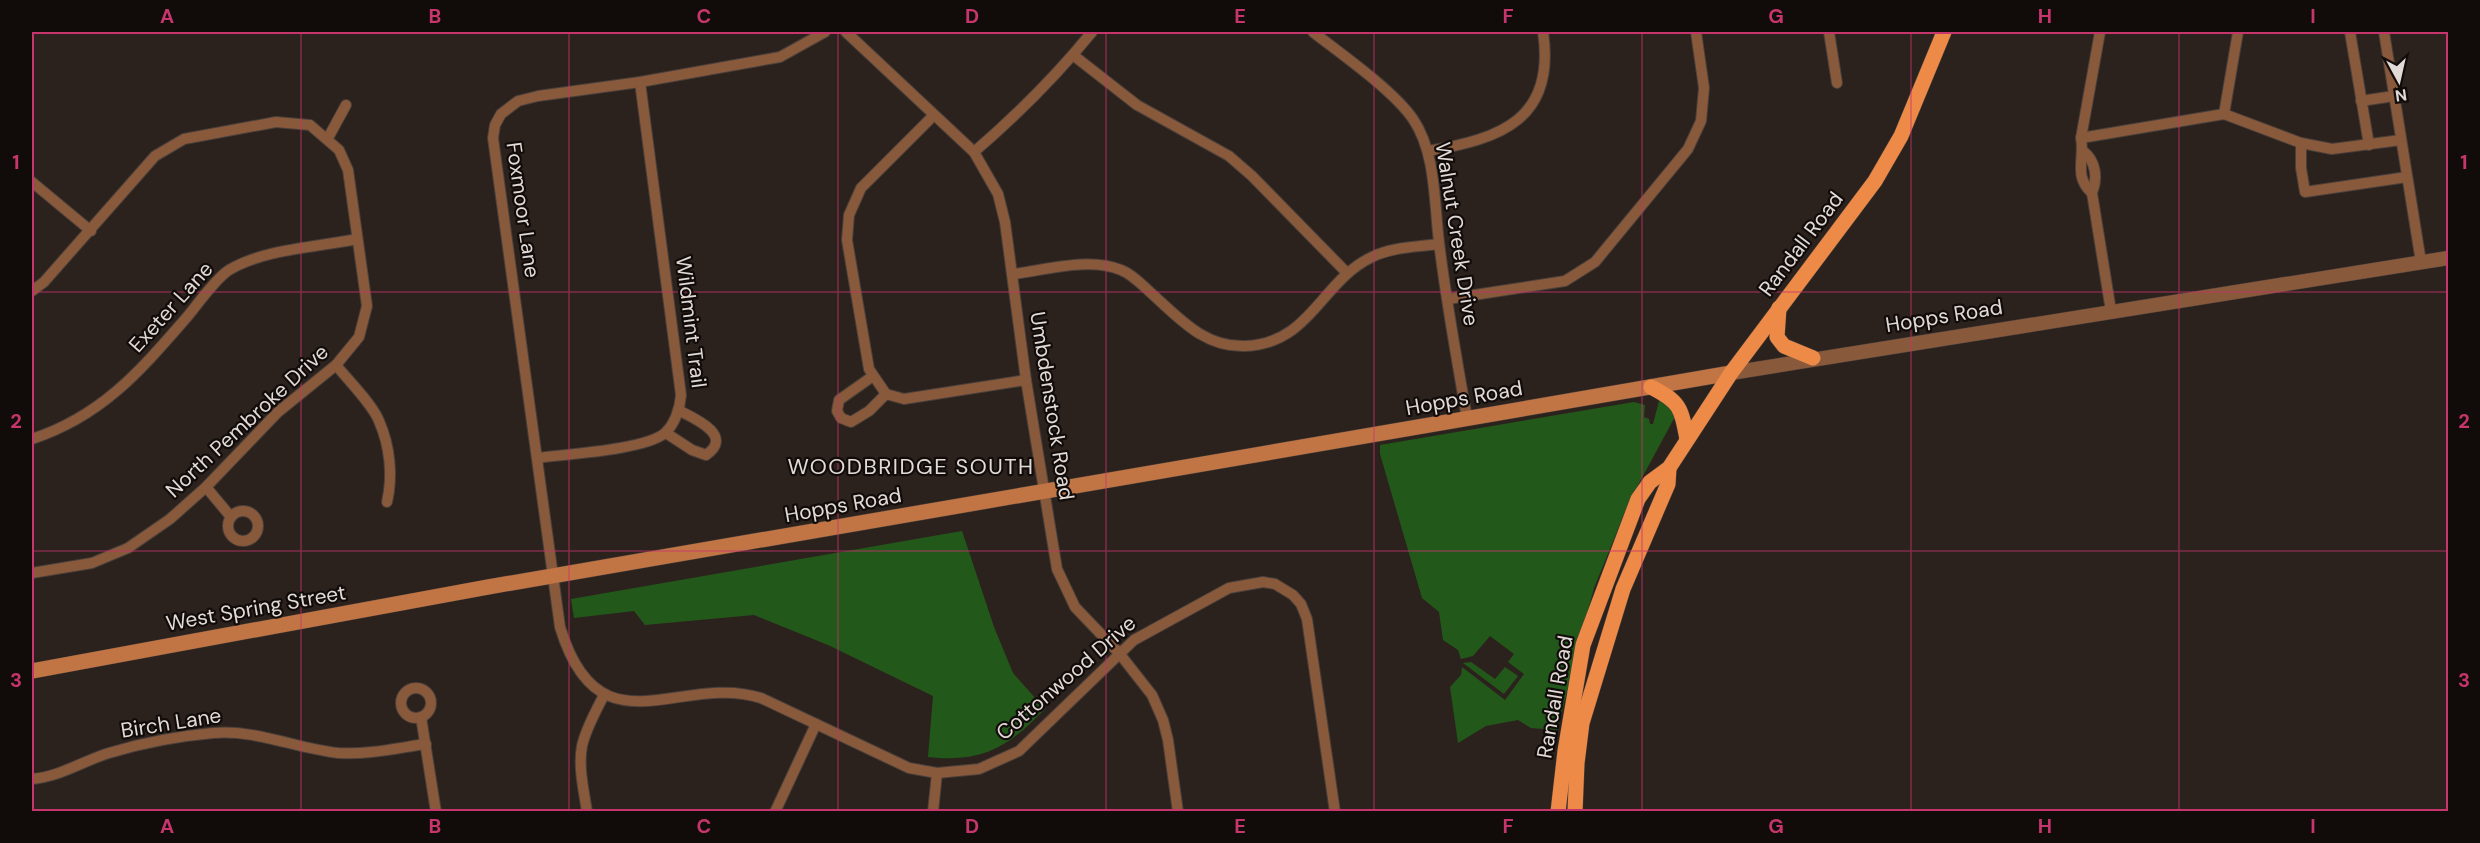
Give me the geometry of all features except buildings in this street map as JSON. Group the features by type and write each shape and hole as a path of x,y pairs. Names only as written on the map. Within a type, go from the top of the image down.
{"main road":[{"name":"Randall Road","path":"1558,812 1565,751 1583,645 1638,499 1650,482 1669,468 1731,373 1875,181 1901,136 1944,32"},
{"path":"1779,308 1777,337 1784,346 1813,358"},
{"name":"Hopps Road","path":"488,587 1731,373"},
{"path":"1651,387 1667,395 1681,409 1687,439"},
{"name":"Randall Road","path":"1575,812 1576,763 1581,723 1623,589 1668,484 1669,468"},
{"name":"West Spring Street","path":"32,671 488,587"}],"street":[{"name":"Foxmoor Lane","path":"554,576 493,138 495,125 501,114 518,101 780,57 825,32"},
{"name":"Umbdenstock Road","path":"846,32 974,152 998,195 1013,274 1026,380 1046,491 1054,551 1064,587 1075,608 1119,652 1152,695 1163,720 1168,740 1178,812"},
{"path":"974,152 1011,121 1092,32"},
{"name":"Walnut Creek Drive","path":"1313,32 1383,88 1412,117 1428,151 1439,244 1467,418"},
{"path":"1428,151 1493,136 1509,128 1523,116 1533,103 1541,85 1545,67 1543,32"},
{"path":"1448,299 1565,281 1595,262 1688,149 1701,122 1704,88 1696,32"},
{"path":"1829,32 1837,82"},
{"path":"2100,32 2081,138 2083,151 2092,158 2096,183 2092,193 2111,311"},
{"path":"2224,114 2238,32"},
{"path":"2350,32 2369,145"},
{"path":"2384,32 2421,262"},
{"path":"1073,54 1137,105 1228,156 1252,176 1347,273"},
{"name":"Wildmint Trail","path":"639,82 681,395 680,411 666,433"},
{"path":"2361,101 2394,96"},
{"path":"32,291 45,282 156,156 184,139 276,122 310,125 328,138 346,105"},
{"path":"2081,138 2224,114 2301,143 2332,149 2401,140"},
{"path":"934,115 861,188 849,215 847,240 869,369 886,394 904,399 1026,380"},
{"name":"North Pembroke Drive","path":"32,573 92,563 128,548 170,519 206,488 278,412 336,365 360,337 367,306 348,170 339,150 328,138"},
{"path":"2301,143 2301,168 2305,192 2407,177"},
{"path":"32,182 91,231"},
{"name":"Exeter Lane","path":"32,440 54,432 95,409 135,376 227,271 254,258 357,239"},
{"path":"1013,274 1082,266 1105,266 1122,270 1137,280 1187,326 1207,339 1224,345 1245,346 1266,343 1286,336 1315,311 1347,273 1371,257 1389,251 1439,244"},
{"name":"Hopps Road","path":"1731,373 1813,358 2448,258"},
{"path":"336,365 379,419 387,449 391,483 387,502"},
{"path":"873,376 838,400 837,411 842,418 851,422 869,411 886,394"},
{"path":"537,458 638,445 666,433 692,450 706,455 714,449 716,444 714,433 699,421 680,411"},
{"path":"206,488 231,517"},
{"path":"554,576 560,627 566,648 581,673 604,695 582,747 581,767 587,812"},
{"name":"Cottonwood Drive","path":"604,695 646,702 725,692 744,693 761,698 909,768 938,773 979,769 1018,751 1119,652 1153,628 1229,588 1263,582 1286,589 1301,604 1307,619 1335,812"},
{"path":"421,717 436,812"},
{"path":"775,812 816,724"},
{"name":"Birch Lane","path":"32,779 55,775 108,753 214,733 233,733 338,753 362,754 426,744"},
{"path":"933,812 938,773"}],"green space":[{"path":"1667,400 1677,413 1630,500 1594,588 1557,730 1531,728 1518,720 1486,726 1458,743 1450,687 1461,675 1462,667 1505,700 1524,674 1508,662 1514,654 1490,636 1473,656 1461,659 1458,650 1443,640 1439,612 1422,598 1380,454 1380,445 1634,402 1645,405 1644,417 1649,419 1650,424 1653,424 1659,401"},
{"path":"962,531 994,627 1013,673 1045,709 1006,742 993,750 979,754 947,758 928,757 933,696 828,645 754,615 645,625 634,611 574,618 571,599"},
{"path":"1471,662 1495,679 1505,667 1518,676 1504,694 1463,663"}],"district":[{"name":"WOODBRIDGE SOUTH","path":"911,466"}]}
